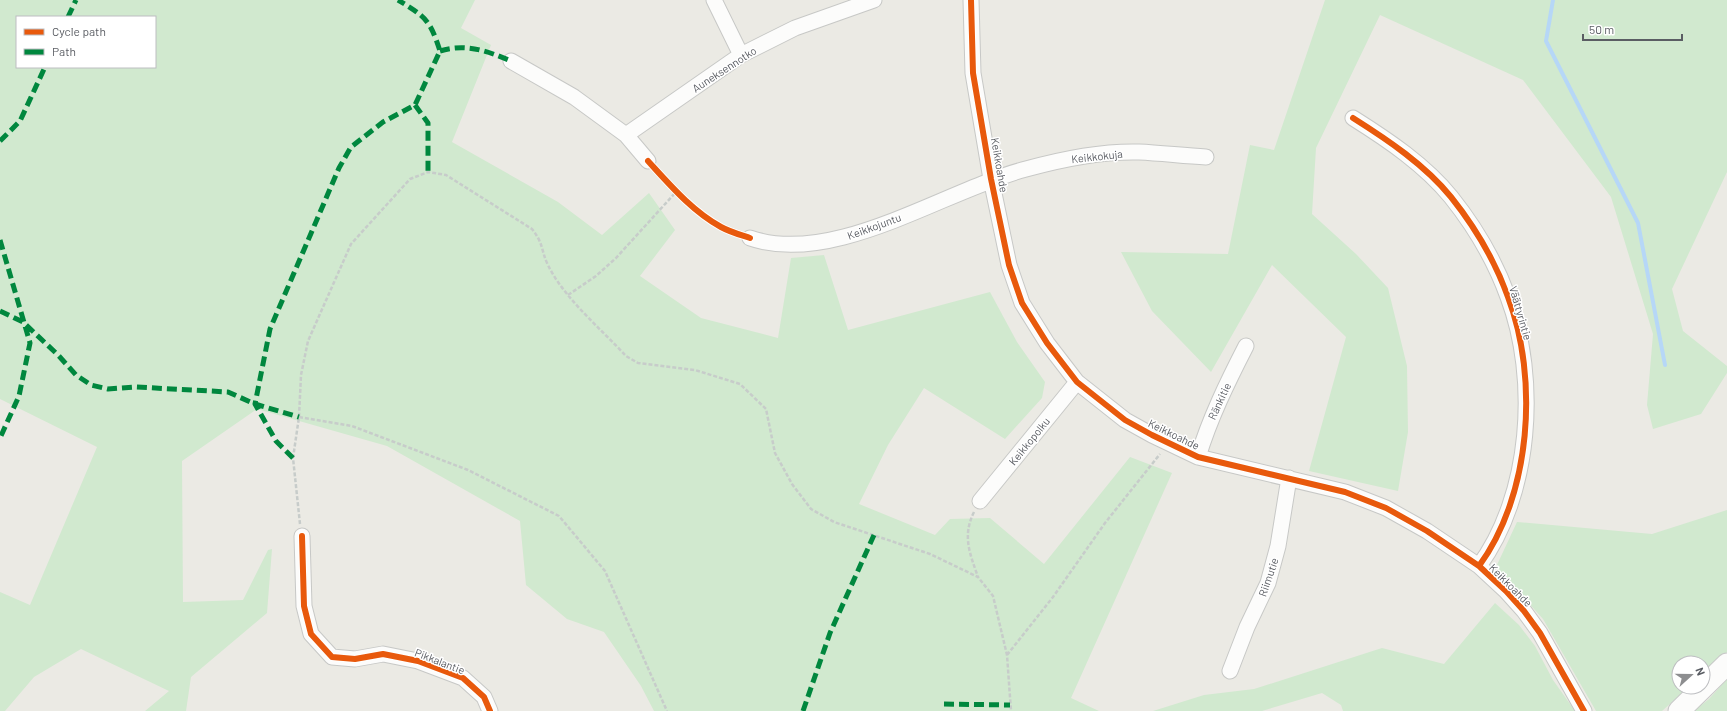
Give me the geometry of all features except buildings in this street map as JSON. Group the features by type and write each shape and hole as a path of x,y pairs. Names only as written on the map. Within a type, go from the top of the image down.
{"street":[{"path":"714,0 741,55"},
{"name":"Auneksennotko","path":"626,135 741,55 795,28 873,0"},
{"name":"Keikkoahde","path":"972,0 973,73 991,179 1009,265 1022,303 1047,343 1077,382 1125,420 1168,444 1198,458 1344,492 1386,508 1427,531 1479,566 1524,610 1540,633 1584,711"},
{"path":"511,61 574,97 626,135 648,160"},
{"name":"Väättyrintie","path":"1353,118 1384,138 1420,166 1451,197 1488,251 1509,297 1520,339 1526,387 1526,432 1518,477 1505,521 1488,553 1479,566"},
{"name":"Keikkokuja","path":"991,179 1083,156 1138,152 1206,157"},
{"name":"Keikkojuntu","path":"750,238 764,243 784,245 812,244 835,240 863,232 991,179"},
{"name":"Ränkitie","path":"1198,458 1206,430 1220,397 1246,346"},
{"name":"Keikkopolku","path":"980,501 1077,382"},
{"name":"Riimutie","path":"1230,671 1247,627 1268,583 1278,546 1288,478"},
{"name":"Pikkalantie","path":"302,536 304,606 311,634 332,657 355,659 383,654 418,661 463,678 484,697 490,711"},
{"path":"1678,711 1727,664"}],"path":[{"path":"302,536 293,458 299,417 301,375 308,341 351,244 410,179 428,172 446,175 532,229 540,239 548,265 568,295 626,356 638,363 695,370 740,384 766,409 775,453 792,484 811,509 834,522 930,554 978,577"},
{"path":"672,187 681,197"},
{"path":"568,295 596,276 616,258 676,192"},
{"path":"299,417 352,426 461,467 559,516 605,571 666,711"},
{"path":"1007,655 1053,597 1105,523 1168,444"},
{"path":"980,501 968,524 968,547 978,577 993,596 1007,655 1010,711"}],"green space":[{"path":"0,0 475,0 461,28 491,45 452,142 558,202 602,235 649,193 675,230 640,276 701,318 778,338 791,258 824,255 848,330 990,292 1017,342 1045,382 1042,398 1005,439 924,388 888,445 859,504 935,535 950,519 990,518 1044,564 1130,457 1172,473 1071,698 1099,711 654,711 641,686 604,632 567,619 526,585 520,521 387,446 257,409 182,461 183,602 243,600 268,550 272,549 267,613 191,677 186,711 145,711 169,691 81,649 34,677 5,711 0,711 0,592 30,605 97,447 0,399"},
{"path":"1325,0 1727,0 1727,172 1672,289 1683,331 1727,366 1727,373 1701,414 1653,429 1647,405 1653,334 1611,197 1523,80 1380,15 1316,148 1312,214 1356,254 1388,288 1407,366 1408,432 1398,491 1309,471 1346,337 1272,265 1211,372 1152,311 1121,252 1228,254 1250,145 1274,150"},
{"path":"1727,510 1727,652 1711,667 1711,655 1671,655 1671,695 1680,695 1662,711 1596,711 1543,619 1496,567 1517,522 1652,534"},
{"path":"1495,603 1519,625 1535,646 1553,680 1575,711 1343,711 1341,705 1322,693 1262,711 1153,711 1204,695 1254,689 1382,648 1444,664"},
{"path":"1727,679 1727,711 1694,711 1709,699"}],"waterway":[{"path":"1553,0 1546,41 1638,223 1665,365"}],"marked path":[{"path":"68,16 76,0"},
{"path":"293,458 276,441 255,404 270,329 339,168 351,147 383,122 415,105 440,51 433,32 426,20 398,0"},
{"path":"440,51 459,48 476,49 511,61"},
{"path":"0,141 20,121 45,68"},
{"path":"415,105 428,123 428,172"},
{"path":"0,240 30,343 19,396 0,438"},
{"path":"0,311 23,322 58,355 76,375 91,385 108,389 136,387 228,392 255,404 299,417"},
{"path":"803,711 830,633 874,535"},
{"path":"944,704 1010,705"}],"cycle path":[{"path":"971,0 973,73 991,179 1009,265 1022,303 1047,343 1077,382 1125,420 1198,457 1345,492 1386,508 1427,531 1479,566 1506,591 1524,611 1540,633 1584,711"},
{"path":"1353,118 1393,144 1418,164 1430,174 1451,197 1468,220 1491,257 1508,297 1518,329 1524,364 1526,399 1525,436 1519,471 1510,506 1496,537 1479,566"},
{"path":"648,161 682,197 710,221 724,229 750,238"},
{"path":"302,536 304,606 311,634 332,657 355,659 383,654 418,661 463,678 484,697 490,711"}]}
